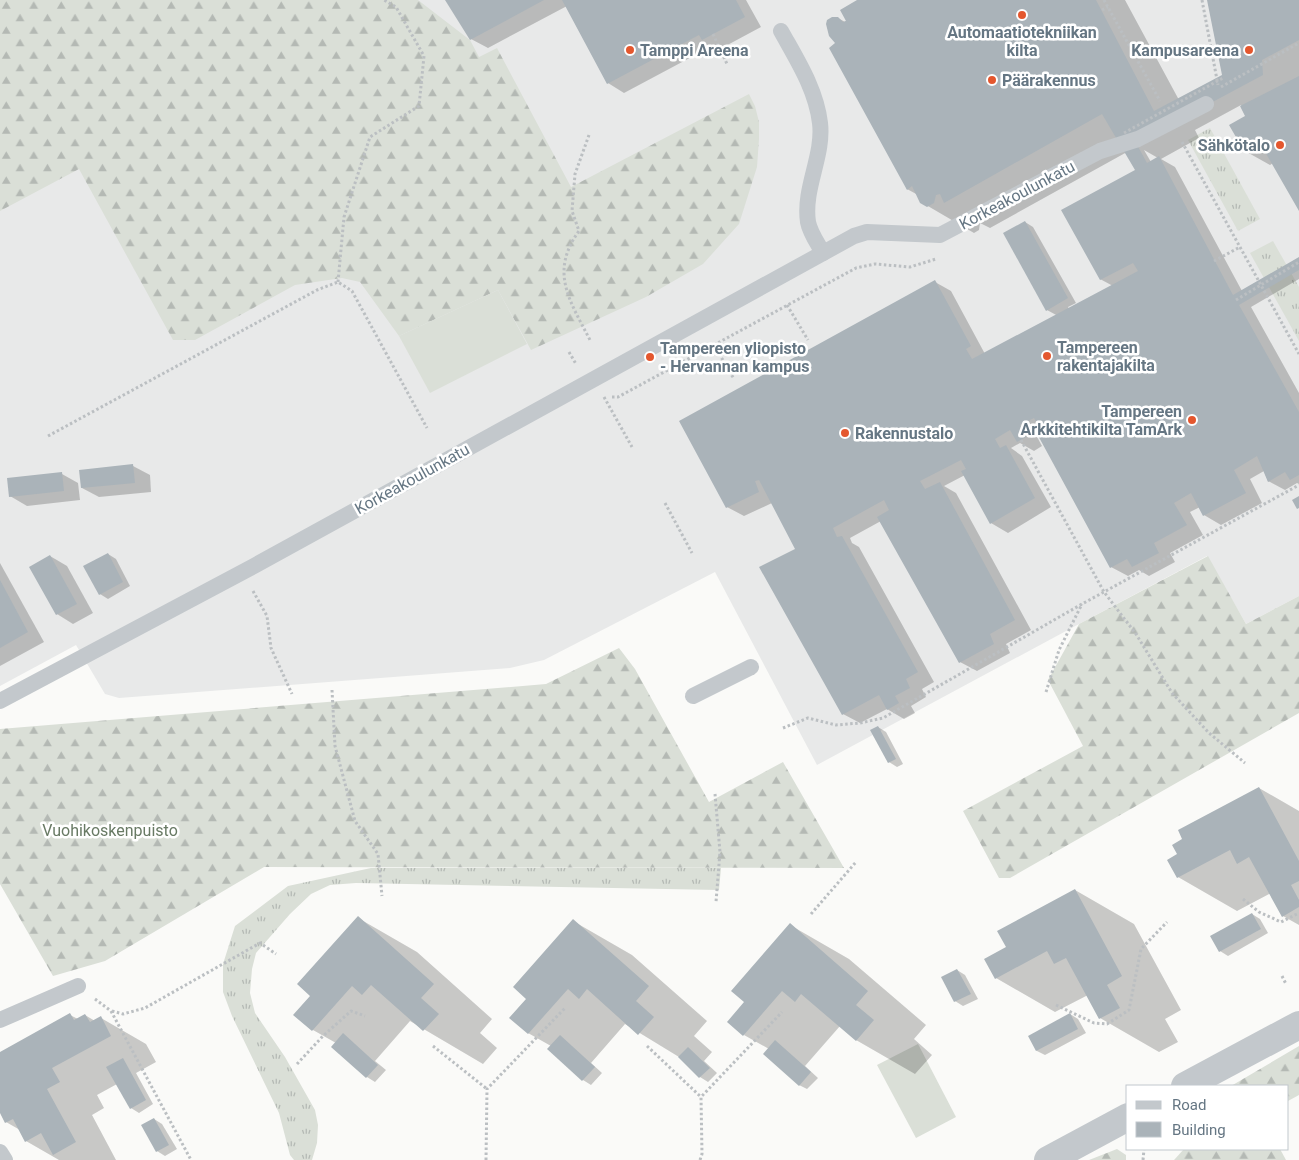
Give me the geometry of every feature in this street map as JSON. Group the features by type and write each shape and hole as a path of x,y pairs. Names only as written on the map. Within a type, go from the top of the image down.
{"street":[{"path":"1187,1085 1299,1025"},
{"path":"1048,1160 1126,1118"}],"lane":[{"path":"781,31 812,88 820,123 820,138 811,186 808,223 823,253"},
{"name":"Korkeakoulunkatu","path":"0,701 254,566 854,236 866,232 940,235 1100,151 1138,139 1206,104"},
{"path":"694,696 751,667"},
{"path":"0,1020 78,986"},
{"path":"0,1152 5,1160"}],"path":[{"path":"338,282 344,217 370,137 419,106 424,56 396,7 384,0"},
{"path":"1104,0 1299,354"},
{"path":"1207,1 1202,2 1218,88 1299,43"},
{"path":"1102,10 1108,6"},
{"path":"713,34 727,64"},
{"path":"1124,133 1223,78"},
{"path":"590,135 575,174 572,211 579,231 570,243 563,274 568,295 590,340"},
{"path":"1214,261 1240,247"},
{"path":"604,397 618,397 856,268 875,264 910,267 926,264 944,256"},
{"path":"1236,300 1299,262"},
{"path":"338,282 352,291 427,428"},
{"path":"48,436 308,294 338,282"},
{"path":"787,305 808,340"},
{"path":"714,345 734,379"},
{"path":"569,352 587,383 604,397 632,447"},
{"path":"1020,440 1104,592 1136,634 1172,694 1210,732 1245,763"},
{"path":"782,728 808,718 836,725 860,723 883,718 1082,604 1299,484"},
{"path":"665,503 692,553"},
{"path":"254,566 251,588 267,616 271,648 292,694"},
{"path":"1046,692 1059,650 1082,604"},
{"path":"332,690 335,746 355,821 378,854 382,896"},
{"path":"715,794 720,852 716,902"},
{"path":"810,914 856,862"},
{"path":"1243,899 1259,912 1281,922 1299,913"},
{"path":"1056,1005 1094,1023 1107,1024 1129,1010 1140,949 1167,922"},
{"path":"191,1160 111,1011 123,1014 145,1008 260,943 276,954"},
{"path":"1282,976 1286,984"},
{"path":"486,1160 487,1089 566,1007"},
{"path":"298,1064 323,1036 351,1011 365,1016"},
{"path":"700,1160 702,1154 702,1097 782,1012"},
{"path":"433,1046 487,1089"},
{"path":"648,1046 702,1097"}],"shaded area":[{"name":"Tampereen yliopisto - Hervannan kampus","path":"297,0 1299,0 1299,596 1246,624 1207,556 817,765 715,572 544,660 510,668 119,698 105,694 76,645 0,686 0,158"}],"green space":[{"path":"0,0 418,0 470,40 479,57 497,48 571,187 749,94 755,106 759,122 757,167 739,224 703,264 646,297 531,350 498,290 399,336 360,282 342,278 295,285 195,340 173,340 79,169 0,211"},
{"path":"1210,128 1260,219 1238,231 1188,140"},
{"path":"1273,241 1299,287 1299,341 1250,253"},
{"path":"498,290 527,344 430,393 399,336"},
{"path":"1208,556 1246,624 1299,596 1299,713 1010,878 999,878 963,811 1083,746 1048,680 1079,624"},
{"name":"Vuohikoskenpuisto","path":"619,648 635,669 709,802 783,762 844,868 264,867 105,961 53,976 0,884 0,729 546,684"},
{"path":"371,868 721,868 719,890 356,883 330,885 311,894 290,914 256,953 252,969 250,993 255,1013 285,1057 315,1110 318,1125 317,1143 312,1160 294,1160 290,1155 279,1113 232,1016 223,992 223,964 235,926 288,886"},
{"path":"918,1044 956,1117 916,1138 877,1065"},
{"path":"1299,1046 1299,1095 1289,1100 1289,1085 1233,1085"},
{"path":"1117,1149 1126,1155 1126,1160 1089,1160"},
{"path":"1183,1150 1281,1150 1286,1160 1174,1160"}],"building":[{"path":"445,0 544,0 470,40"},
{"name":"Tamppi Areena","path":"562,0 736,0 745,17 702,40 699,35 607,84"},
{"name":"Rakennustalo","path":"857,0 1096,0 1154,111 1222,75 1207,0 1299,0 1299,40 1262,60 1263,75 1136,143 1147,163 1159,156 1233,295 1299,257 1299,270 1239,305 1299,412 1299,475 1290,480 1285,472 1268,482 1257,456 1234,470 1246,493 1203,516 1191,493 1174,503 1187,525 1154,543 1159,553 1132,567 1127,559 1110,568 1035,430 1039,427 1034,418 1020,425 1026,437 1017,442 1010,430 995,439 1000,448 1006,445 1035,498 990,524 961,471 966,469 961,460 920,481 925,489 940,482 1015,620 990,634 994,644 959,663 877,517 889,510 884,500 833,528 837,537 842,536 918,672 906,679 910,688 895,696 899,703 887,710 879,695 842,715 759,567 795,549 759,480 755,481 759,492 726,508 679,421 935,280 971,346 966,349 972,359 1138,271 1133,263 1100,280 1061,210 1135,170 1102,114 944,203 940,194 936,195 934,203 927,207 920,203 912,186 907,190 829,48 835,43 829,36 827,20 832,17 838,17 843,22 846,21 840,10"},
{"name":"Sähkötalo","path":"1299,76 1299,211 1260,143 1244,151 1229,125 1245,116 1240,106"},
{"path":"1025,221 1068,298 1046,311 1003,233"},
{"path":"133,464 135,483 81,488 79,470"},
{"path":"62,472 64,491 9,497 7,478"},
{"path":"1299,496 1299,508 1297,509 1292,500"},
{"path":"108,553 123,582 99,595 83,566"},
{"path":"50,555 77,604 56,615 29,567"},
{"path":"0,580 28,632 0,648"},
{"path":"878,726 896,759 888,763 870,730"},
{"path":"1259,787 1299,861 1299,881 1291,885 1299,900 1299,907 1282,917 1249,857 1237,864 1230,850 1177,878 1167,860 1177,854 1172,845 1182,839 1178,830"},
{"path":"1075,889 1122,976 1107,985 1120,1008 1099,1019 1066,958 1054,964 1047,951 995,979 984,959 1006,947 997,931"},
{"path":"1252,913 1261,929 1219,952 1210,936"},
{"path":"358,916 434,984 421,998 439,1014 423,1031 371,985 362,995 352,986 312,1031 293,1015 310,996 297,984"},
{"path":"573,919 649,986 636,1001 654,1017 638,1035 587,989 579,999 568,989 528,1034 509,1018 526,999 513,987"},
{"path":"790,923 868,991 856,1005 874,1020 856,1041 801,994 795,1002 782,991 743,1036 727,1022 744,1002 731,991"},
{"path":"957,969 971,994 954,1002 941,977"},
{"path":"70,1013 74,1020 85,1014 90,1022 101,1016 111,1036 52,1068 60,1082 47,1089 76,1142 53,1155 41,1133 25,1142 13,1119 5,1123 0,1113 0,1052"},
{"path":"1070,1013 1078,1029 1036,1051 1028,1036"},
{"path":"343,1033 378,1065 366,1078 331,1047"},
{"path":"560,1035 595,1067 582,1081 547,1049"},
{"path":"775,1040 811,1072 799,1086 763,1054"},
{"path":"688,1047 710,1068 699,1078 678,1057"},
{"path":"123,1058 146,1100 130,1109 106,1067"},
{"path":"154,1118 169,1145 156,1152 141,1125"}],"place":[{"name":"Automaatiotekniikan kilta","path":"1022,15"},
{"name":"Tamppi Areena","path":"630,50"},
{"name":"Kampusareena","path":"1249,50"},
{"name":"Päärakennus","path":"992,80"},
{"name":"Sähkötalo","path":"1280,145"},
{"name":"Tampereen rakentajakilta","path":"1047,356"},
{"name":"Tampereen yliopisto - Hervannan kampus","path":"650,357"},
{"name":"Tampereen Arkkitehtikilta TamArk","path":"1192,420"},
{"name":"Rakennustalo","path":"845,433"}]}
